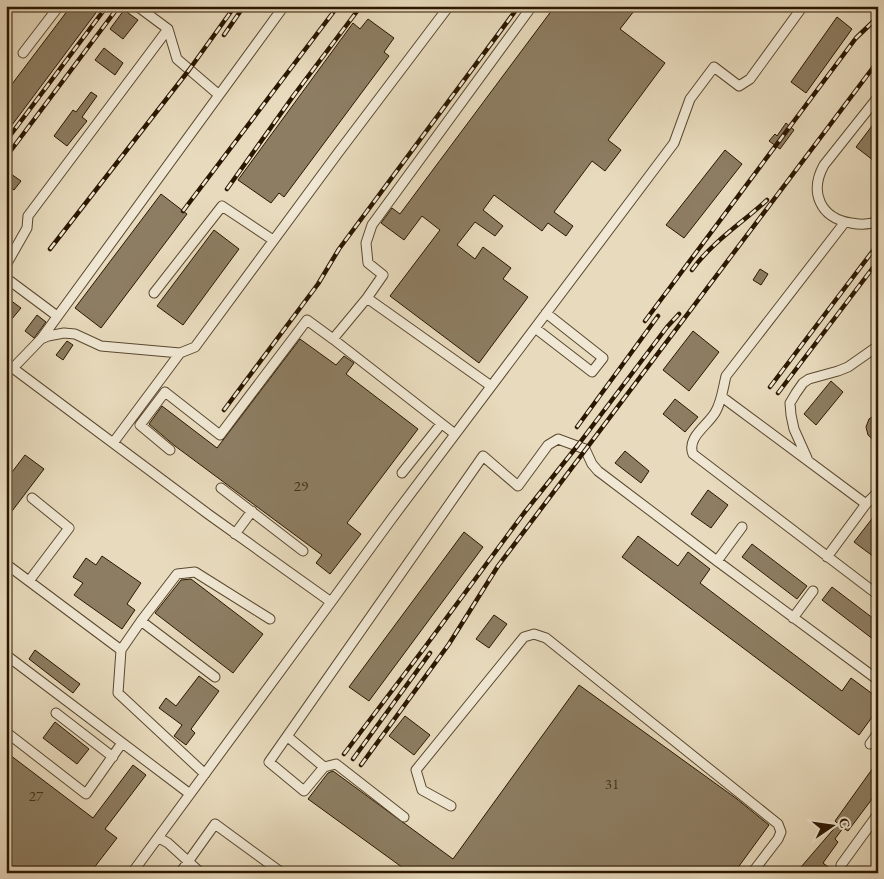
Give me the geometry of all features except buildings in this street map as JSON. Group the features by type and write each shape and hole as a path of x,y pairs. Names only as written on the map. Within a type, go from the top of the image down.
{"lane":[{"path":"23,52 59,6"},
{"path":"284,6 41,339 10,366 235,534 331,602"},
{"path":"41,339 64,333 76,334 101,346 180,353 195,347 449,6"},
{"path":"333,339 367,298 383,275 368,263 366,243 372,225 532,6"},
{"path":"132,873 455,434 674,143 690,99 714,67 739,86 750,79 803,6"},
{"path":"141,7 168,30 178,59 219,95"},
{"path":"6,265 26,228 28,216 168,30"},
{"path":"878,97 824,165 817,177 817,195 821,204 830,215 845,222 860,224 878,221"},
{"path":"154,293 222,206 274,240"},
{"path":"845,222 726,376 722,397 716,413 693,440 691,448 693,454 878,595"},
{"path":"6,278 58,316"},
{"path":"367,298 491,386"},
{"path":"535,328 592,372 603,358 546,313"},
{"path":"170,450 140,425 165,392 220,434 307,320 455,434"},
{"path":"809,462 794,429 790,403 802,383 848,367 878,346"},
{"path":"113,443 180,353"},
{"path":"722,397 866,504"},
{"path":"402,473 441,424"},
{"path":"404,817 336,764 324,767 304,791 269,762 483,456 518,486 553,441 558,439 578,445 585,449 592,464 598,471 716,562 878,680"},
{"path":"221,488 303,551"},
{"path":"827,557 866,504 878,492"},
{"path":"29,581 69,528 32,498"},
{"path":"235,534 252,511"},
{"path":"716,562 742,527"},
{"path":"6,564 121,650"},
{"path":"205,774 118,693 121,650 177,574 195,572 270,619"},
{"path":"793,618 813,591"},
{"path":"141,621 216,677"},
{"path":"451,806 422,790 416,770 524,638 534,634 546,638 778,824 781,832 778,839 752,873"},
{"path":"6,655 190,794"},
{"path":"56,713 113,756"},
{"path":"6,732 86,794 122,743"},
{"path":"870,744 878,733"},
{"path":"288,737 324,767"},
{"path":"841,865 878,814"},
{"path":"180,873 215,824 282,873"},
{"path":"159,838 168,843 201,873"}],"railway":[{"path":"6,141 107,6"},
{"path":"6,157 119,6"},
{"path":"50,249 189,70 235,6"},
{"path":"224,35 244,6"},
{"path":"183,211 338,6"},
{"path":"227,189 361,6"},
{"path":"224,410 318,284 339,249 519,6"},
{"path":"645,321 856,38 878,17"},
{"path":"361,765 449,644 498,566 878,61"},
{"path":"692,270 709,250 767,200"},
{"path":"770,387 878,244"},
{"path":"778,393 878,261"},
{"path":"344,754 524,513 679,314"},
{"path":"577,427 658,316"},
{"path":"353,759 430,653"}]}
